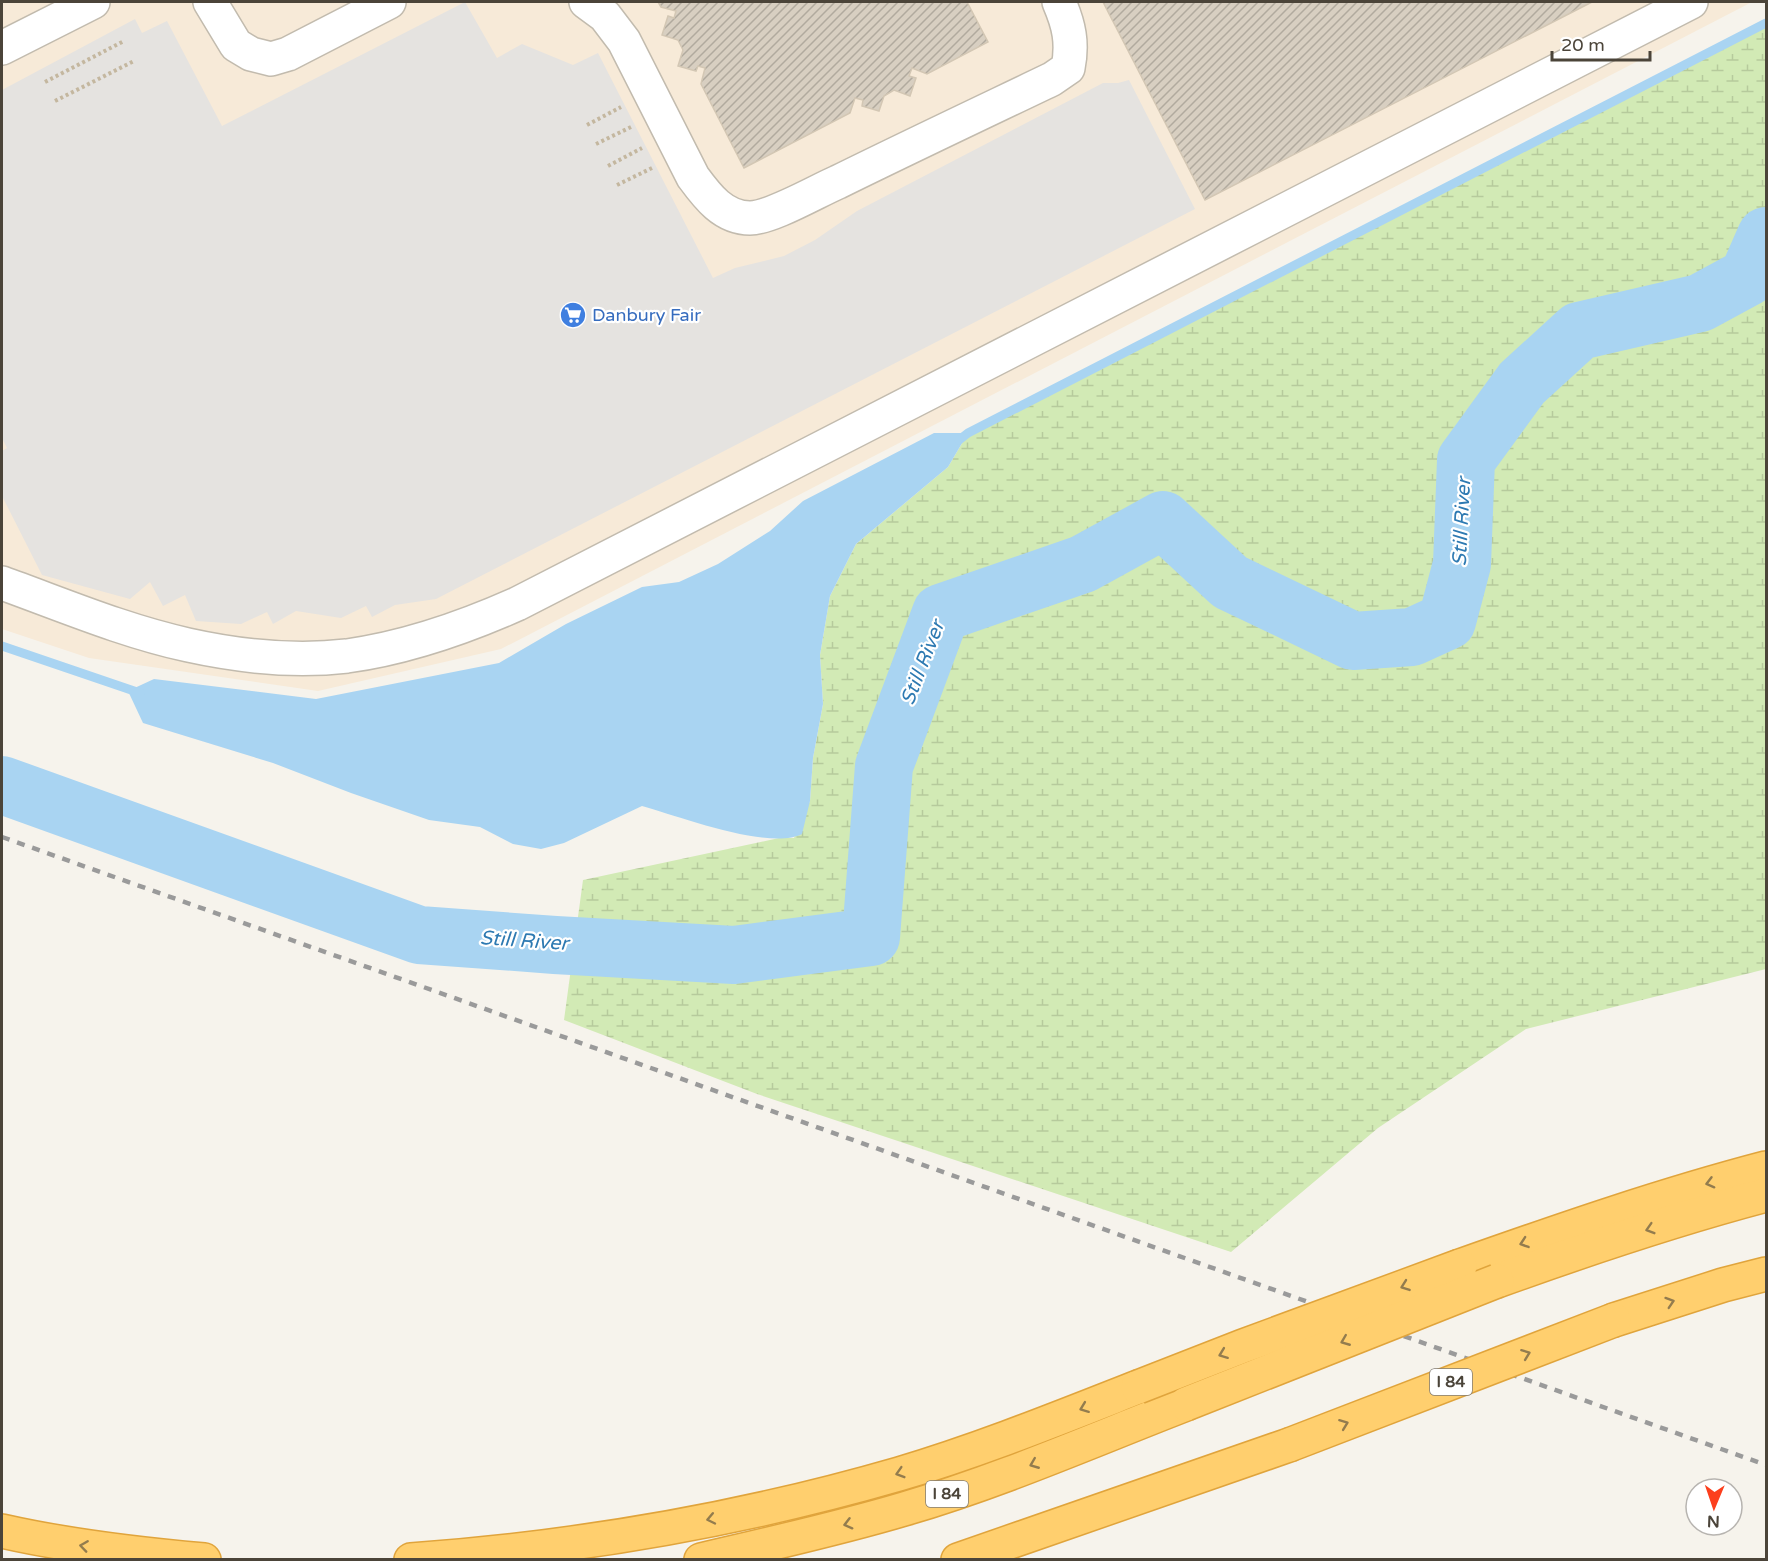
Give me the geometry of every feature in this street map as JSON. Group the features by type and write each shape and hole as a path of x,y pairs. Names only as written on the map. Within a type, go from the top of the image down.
{"highway":[{"path":"411,1560 558,1546 673,1527 899,1474 1005,1438 1243,1346 1587,1221 1701,1185 1767,1168"},
{"name":"I 84","path":"701,1560 793,1539 906,1509 1018,1470 1497,1281 1606,1242 1707,1211 1767,1196"},
{"name":"I 84","path":"1011,1560 1289,1445 1614,1320 1723,1285 1767,1274"},
{"path":"958,1560 1289,1445"},
{"path":"2,1531 36,1539 140,1554 204,1560"}],"lane":[{"path":"2,48 93,2"},
{"path":"210,2 236,45 251,54 271,59 288,54 389,2"},
{"path":"586,2 605,16 624,41 693,177 706,195 732,215 751,218 773,212 820,190 1052,79 1068,68 1072,51 1070,34 1059,2"},
{"path":"2,583 123,626 187,645 241,654 296,658 346,656 395,646 482,619 517,604 1691,2"}],"path":[{"path":"45,82 124,41"},
{"path":"55,101 134,61"},
{"path":"587,125 625,105"},
{"path":"596,144 634,125"},
{"path":"608,166 646,146"},
{"path":"617,185 656,166"}],"shaded area":[{"name":"Danbury Fair","path":"2,2 1752,2 501,649 318,691 89,658 2,629"},
{"path":"465,2 497,58 522,44 573,65 598,53 713,278 735,268 784,256 815,240 857,211 1103,83 1129,80 1195,209 436,599 395,605 372,617 366,606 341,618 296,611 273,624 267,612 241,624 196,621 185,595 163,606 150,582 130,599 42,575 2,496 2,451 7,448 2,438 2,90 135,19 142,33 167,21 222,126"}],"green space":[{"path":"1766,23 1766,969 1526,1029 1378,1128 1231,1252 757,1094 564,1020 583,880 779,838 794,838 810,801 813,758 823,704 820,655 830,596 856,544 948,467 968,433"}],"water":[{"path":"934,433 968,433 948,467 856,544 830,596 820,655 823,704 813,758 810,801 802,834 787,838 747,835 700,824 642,806 564,843 541,849 513,844 480,827 429,820 273,763 143,723 128,691 154,679 316,699 499,663 566,624 642,587 679,582 718,564 770,531 803,501"}],"building":[{"path":"658,2 967,2 988,42 927,74 912,68 909,76 916,78 910,96 894,90 884,96 879,111 862,106 863,100 855,98 850,113 744,168 701,84 705,68 698,66 696,71 678,66 683,50 678,40 662,35 668,16 674,18 676,11 661,7"},
{"path":"1103,2 1592,2 1205,200"}],"waterway":[{"path":"959,440 968,433 1766,23"},
{"name":"Still River","path":"2,785 419,935 734,955 871,937 884,766 941,613 1083,564 1163,520 1230,582 1353,641 1412,637 1447,621 1462,564 1466,460 1522,383 1579,331 1700,303 1748,277 1766,236"},
{"path":"2,646 140,693"}],"railway":[{"path":"2,837 1766,1465"}],"place":[{"name":"Danbury Fair","path":"573,315"}]}
